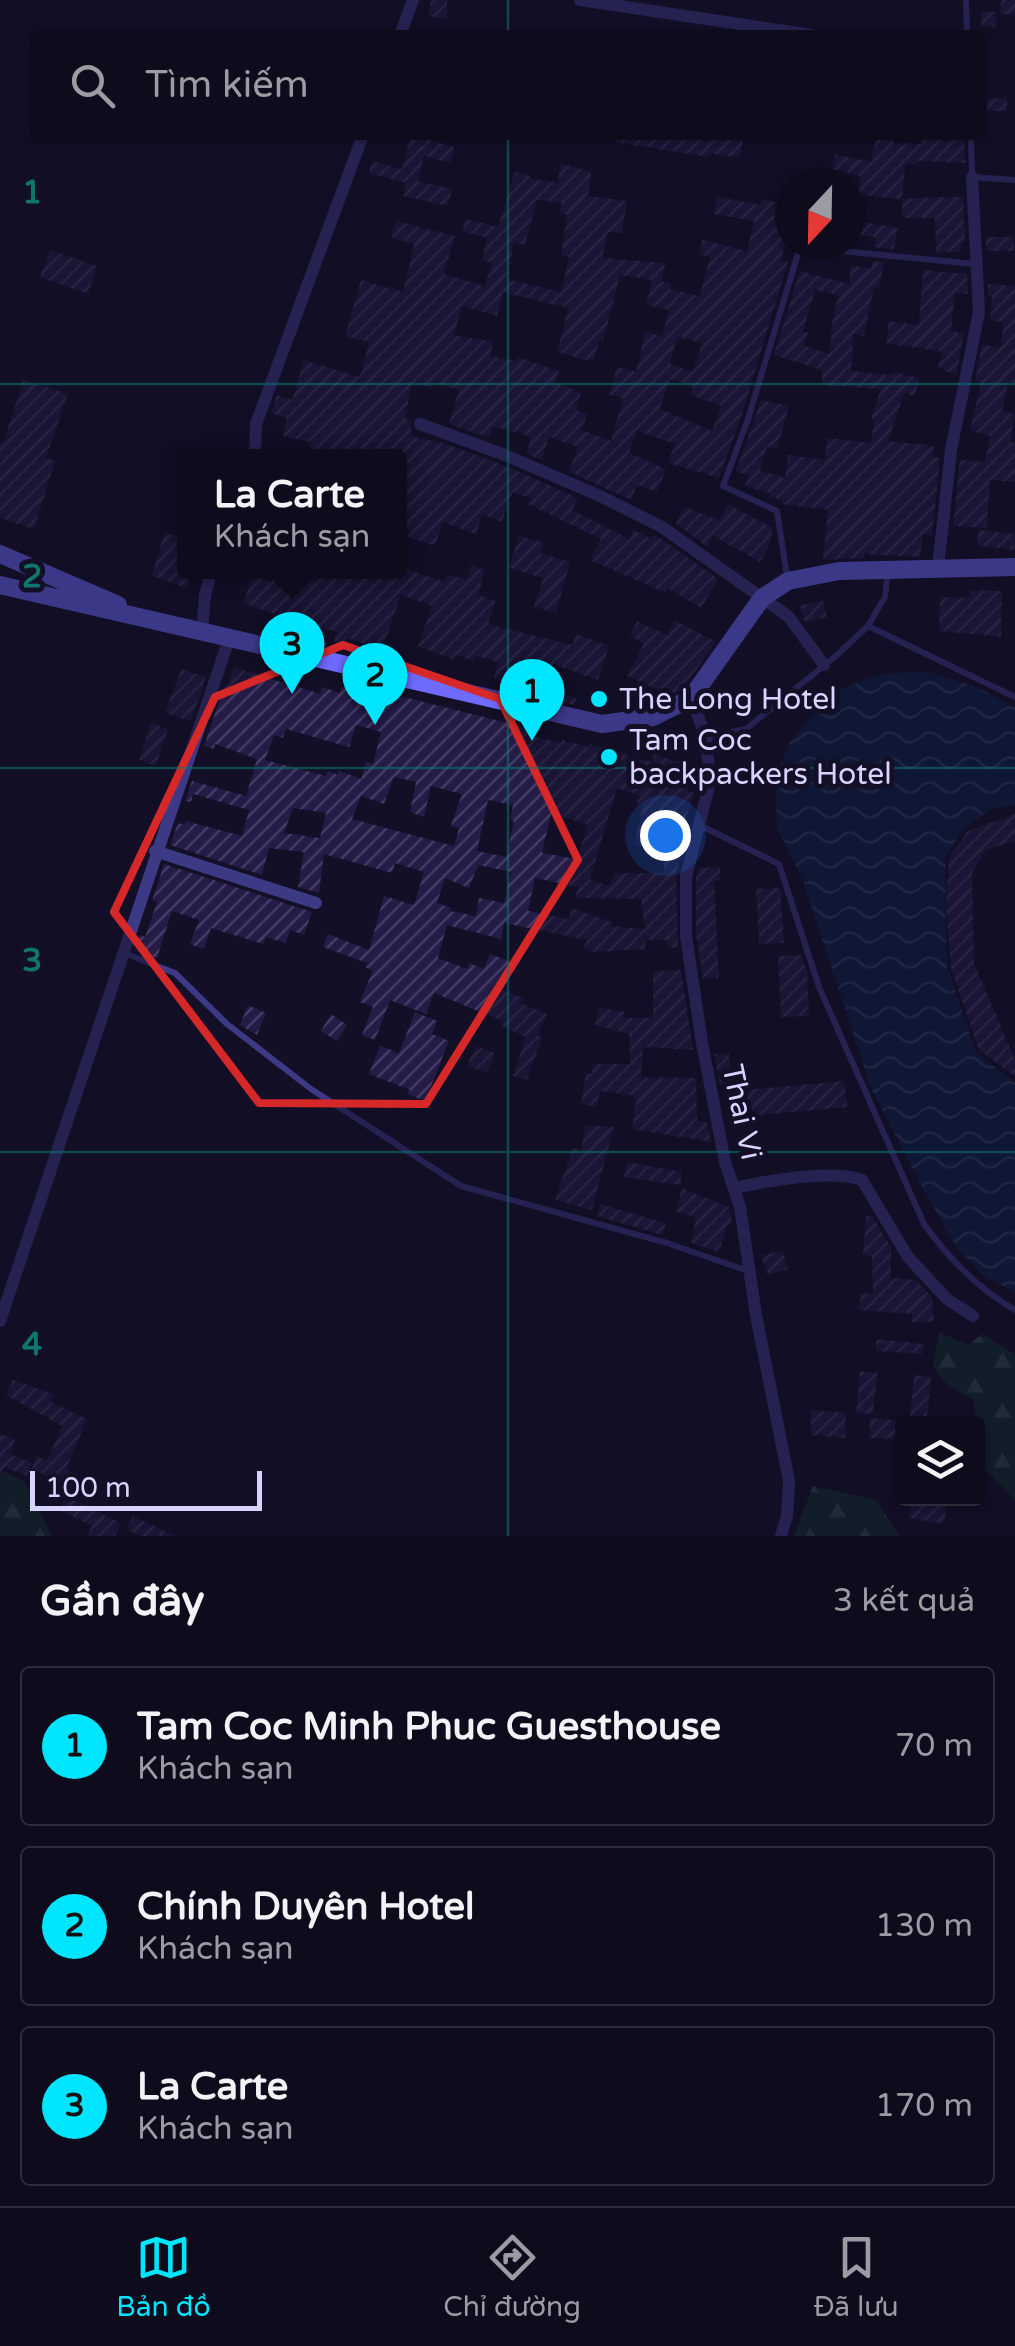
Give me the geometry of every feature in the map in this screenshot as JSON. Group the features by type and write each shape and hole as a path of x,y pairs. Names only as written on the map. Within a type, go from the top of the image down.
{"main road":[{"path":"0,554 155,622"},
{"path":"0,584 602,724 653,716 691,698 762,598 788,581 839,571 1015,567"}],"street":[{"path":"402,30 413,0"},
{"path":"581,0 779,30"},
{"path":"254,449 256,424 361,140"},
{"path":"938,567 951,450 979,312 972,177"},
{"path":"420,424 505,454 662,528 788,617 824,665"},
{"path":"202,632 210,579"},
{"path":"0,1321 229,639"},
{"name":"Thai Vi","path":"691,698 706,737 710,782 686,877 686,936 725,1162 740,1206 789,1481 787,1516 780,1536"},
{"path":"155,851 316,903"},
{"path":"734,1188 773,1179 850,1176 862,1180 908,1257 947,1299 973,1316"}],"lane":[{"path":"966,0 967,30"},
{"path":"971,140 972,177 1015,180"},
{"path":"788,581 776,511 723,486 748,420 800,246 976,264"},
{"path":"706,737 746,729 868,626 885,597 888,569"},
{"path":"868,626 1015,697"},
{"path":"697,824 779,864 819,987 924,1224 971,1280 1015,1310"},
{"path":"121,952 176,974 227,1024 312,1089 461,1186 667,1243 750,1271"}],"highlighted area":[{"path":"343,645 500,699 578,860 426,1104 259,1103 114,912 215,697"}],"green space":[{"path":"939,1332 968,1345 982,1334 1015,1354 1015,1500 985,1469 985,1416 976,1416 974,1401 947,1384 933,1367"},
{"path":"0,1470 24,1481 52,1536 0,1536"},
{"path":"813,1486 876,1500 899,1536 794,1536"}],"water":[{"path":"926,671 974,686 1015,707 1015,805 994,808 964,828 945,857 947,967 976,1052 1015,1083 1015,1292 985,1277 957,1248 871,1088 802,878 777,828 775,777 789,743 822,704 843,688 881,674"}],"building":[{"path":"431,0 447,0 447,19 428,16"},
{"path":"1001,0 1015,0 1015,15 1000,14"},
{"path":"982,11 996,12 995,27 981,26"},
{"path":"987,98 1007,99 1007,111 987,111"},
{"path":"410,140 429,140 454,147 450,163 424,156 418,181 452,189 448,206 403,196 406,183 369,173 372,161 402,169"},
{"path":"615,140 743,140 740,158"},
{"path":"876,140 922,144 922,140 964,140 965,163 905,164 902,199 865,196 865,170 832,169 835,154 871,162"},
{"path":"560,163 591,172 588,196 627,201 622,233 608,232 602,258 665,263 659,281 671,283 670,289 700,296 710,257 699,254 702,240 747,251 754,221 714,214 717,197 761,205 762,199 775,202 775,260 788,262 719,478 668,463 675,444 637,431 629,453 666,469 657,492 637,485 631,500 569,472 578,447 549,437 542,460 527,454 531,437 493,426 489,438 449,424 459,390 434,383 432,388 412,383 405,418 411,420 411,436 501,464 578,498 572,510 629,539 633,530 652,539 654,535 660,538 718,579 701,608 668,588 666,593 590,560 601,539 528,504 530,498 512,492 502,522 482,514 476,534 443,522 435,546 408,537 407,449 308,449 310,442 283,436 287,418 271,413 277,395 292,400 304,360 360,377 369,342 345,336 361,280 403,292 414,244 391,237 396,221 455,236 444,274 485,286 492,263 482,260 487,238 462,231 466,219 498,227 515,172 531,176 530,179 558,183","holes":["537,200 562,203 560,213 567,214 561,255 569,257 561,292 506,279 514,242 525,245","620,275 652,280 646,305 669,310 662,336 645,332 636,372 617,367 609,395 623,398 611,441 582,430 587,414 576,410 581,392 555,383 559,371 518,357 517,361 490,356 493,342 454,335 462,306 497,316 503,292 568,308 557,352 593,362 599,341 603,342","677,337 702,343 693,372 670,364","670,379 693,386 690,395 721,406 712,431 660,409"]},
{"path":"963,197 965,243 961,243 961,252 936,252 935,218 902,218 902,199"},
{"path":"865,222 898,228 894,249 874,247 876,237 865,236"},
{"path":"986,237 1014,237 1014,251 986,251"},
{"path":"50,250 97,266 88,294 40,277"},
{"path":"872,261 884,262 879,288 874,287 864,336 853,334 851,371 893,375 894,372 919,378 915,396 904,393 888,441 934,446 933,457 940,458 932,535 923,534 920,557 864,554 864,558 823,560 828,510 782,504 782,499 769,497 770,493 745,486 749,475 736,471 761,400 789,406 777,449 767,447 760,470 785,478 788,455 825,460 827,438 871,443 871,418 881,389 822,385 822,370 774,355 800,271 850,284 850,265 871,269","holes":["815,290 838,295 830,354 804,346 808,333 803,332"]},
{"path":"923,270 967,274 968,294 955,293 951,331 964,334 956,376 938,367 943,352 886,343 889,321 919,325"},
{"path":"988,284 1015,286 1015,383 1008,382 1002,411 1015,414 1010,442 1015,443 1015,482 990,480 987,528 953,526 960,460 985,462 990,436 970,430 981,382 975,381 982,345 1001,347 1003,322 990,321 992,296 988,296"},
{"path":"23,380 68,394 46,458 55,461 34,529 0,518 0,443 3,444"},
{"path":"728,504 773,528 760,562 713,536 708,547 676,524 684,507 719,520"},
{"path":"978,530 1015,534 1014,550 977,545"},
{"path":"164,533 177,536 177,579 190,579 187,588 152,576"},
{"path":"519,536 544,543 540,553 570,562 556,613 534,607 543,578 509,568"},
{"path":"471,565 484,570 479,595 496,601 488,624 572,645 576,634 609,646 598,680 553,664 546,690 576,698 574,705 514,691 516,684 494,678 498,662 475,656 473,661 456,655 454,660 418,646 432,606 401,595 382,650 348,638 345,645 334,641 337,632 287,618 282,630 271,626 275,614 243,603 252,579 407,579 407,569 445,582 447,574 466,580"},
{"path":"970,590 1002,591 1001,637 939,631 940,597 970,598"},
{"path":"823,600 827,617 805,622 800,606"},
{"path":"675,620 716,642 683,688 669,695 627,676 644,643 630,636 637,621 667,635"},
{"path":"234,667 320,694 322,687 340,693 342,687 384,700 386,693 529,729 527,735 561,743 562,740 590,744 652,762 654,754 695,768 688,791 694,793 680,837 685,838 676,877 678,947 668,948 666,940 646,937 645,949 594,952 584,949 586,940 504,923 501,939 447,925 438,958 467,969 469,963 484,969 490,954 509,961 498,988 547,1014 537,1035 542,1037 527,1080 513,1076 526,1037 501,1026 503,1021 434,993 426,1014 390,1000 375,1040 362,1035 373,1007 360,1002 373,970 366,968 367,963 323,947 328,934 369,950 384,896 414,905 424,872 395,863 392,873 324,854 319,893 298,887 304,852 269,848 262,875 170,845 178,823 185,825 186,821 242,836 249,810 193,794 191,802 185,801 192,781 246,796 257,759 215,744 214,749 204,746 225,684 228,685","holes":["356,725 381,732 373,764 366,762 361,779 339,771 338,775 328,771 326,776 265,760 274,735 283,738 286,729 349,747","394,777 416,782 410,812 424,817 431,786 462,794 451,826 459,828 454,846 352,819 361,796 384,804","617,788 639,795 637,803 643,805 634,844 663,850 664,873 614,873 610,886 590,880","488,800 513,805 510,820 514,821 506,857 477,851","293,808 326,813 320,838 284,833","551,814 587,824 577,859 542,853","478,865 511,872 504,903 479,898 476,916 450,911 451,908 437,903 445,878 469,888","535,878 578,887 575,898 641,899 645,929 611,926 612,922 572,908 569,919 528,911"]},
{"path":"181,669 206,677 191,721 165,713"},
{"path":"151,723 168,729 156,766 139,760"},
{"path":"1015,814 1015,841 985,850 972,873 974,963 1015,1060 1015,1076 979,1050 951,968 946,904 949,857 968,831"},
{"path":"164,864 312,912 304,935 290,930 286,943 266,937 263,944 211,928 204,949 190,944 199,920 172,911 157,958 135,950 140,935 145,937 157,902 152,901"},
{"path":"720,867 720,881 714,881 719,978 703,979 696,935 696,878 699,868"},
{"path":"780,888 784,943 759,944 756,889"},
{"path":"801,955 807,971 809,1016 781,1017 778,956"},
{"path":"681,970 693,1050 643,1047 641,1077 696,1078 697,1121 707,1123 711,1142 632,1129 636,1100 632,1095 600,1091 597,1107 581,1104 586,1073 592,1074 593,1064 630,1064 629,1034 595,1025 598,1007 625,1012 624,1018 653,1018 653,971"},
{"path":"248,1005 266,1013 257,1035 240,1025"},
{"path":"415,1012 437,1021 432,1034 449,1041 425,1101 408,1094 410,1090 369,1074 380,1046 399,1053"},
{"path":"331,1014 347,1025 337,1041 321,1031"},
{"path":"475,1046 495,1053 487,1073 467,1066"},
{"path":"729,1053 732,1084 720,1085 714,1054"},
{"path":"844,1081 847,1107 749,1116 746,1090"},
{"path":"744,1085 745,1098 730,1099 729,1086"},
{"path":"586,1125 614,1127 592,1210 555,1200 573,1148 581,1150"},
{"path":"627,1162 682,1172 680,1185 624,1177"},
{"path":"682,1188 729,1207 732,1221 719,1252 691,1243 696,1217 676,1212"},
{"path":"600,1204 666,1223 662,1235 597,1216"},
{"path":"866,1216 872,1216 891,1247 891,1278 916,1280 932,1297 934,1322 912,1322 912,1314 859,1310 861,1293 873,1294 872,1256 863,1255"},
{"path":"782,1250 788,1269 768,1275 761,1256"},
{"path":"876,1339 924,1344 923,1354 876,1351"},
{"path":"860,1371 877,1373 873,1414 856,1413"},
{"path":"914,1375 931,1377 927,1416 910,1416"},
{"path":"13,1380 55,1395 51,1402 87,1419 66,1469 78,1476 70,1489 32,1468 37,1456 46,1460 62,1426 6,1395"},
{"path":"811,1410 846,1413 845,1438 811,1435"},
{"path":"870,1418 895,1420 895,1439 869,1438"},
{"path":"0,1434 15,1440 10,1454 32,1463 27,1476 4,1467 0,1476"},
{"path":"66,1496 121,1523 115,1536 87,1536 92,1526 60,1510"},
{"path":"911,1506 947,1506 944,1524 909,1518"},
{"path":"133,1516 175,1536 140,1536 126,1529"}],"place":[{"name":"La Carte","path":"292,694"},
{"name":"The Long Hotel","path":"599,699"},
{"name":"Chính Duyên Hotel","path":"375,725"},
{"name":"Tam Coc Minh Phuc Guesthouse","path":"532,741"},
{"name":"Tam Coc backpackers Hotel","path":"609,757"}]}
